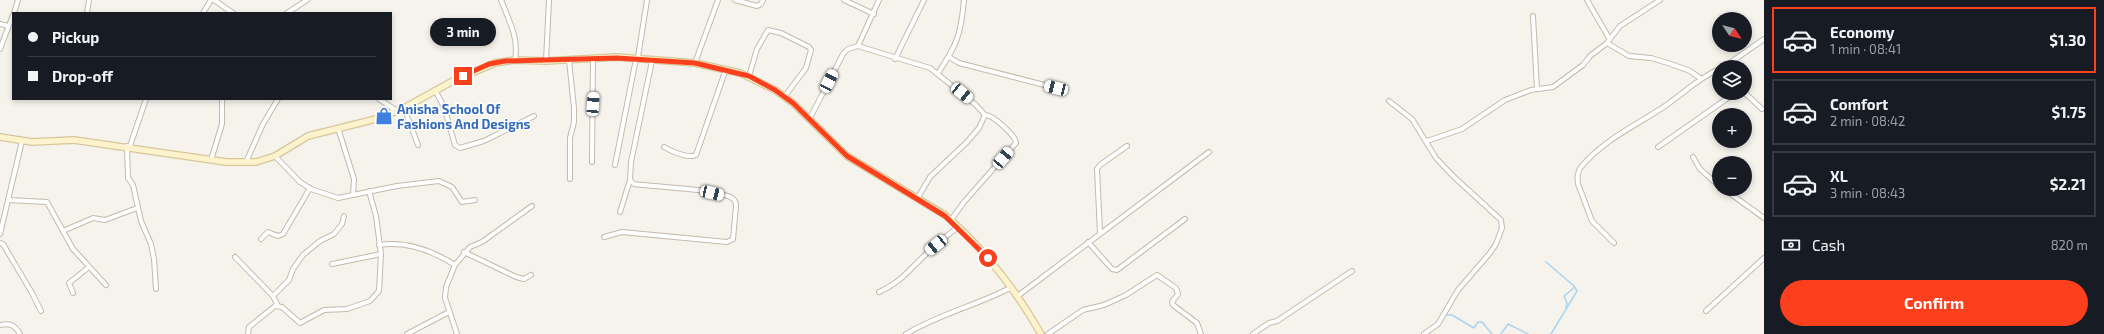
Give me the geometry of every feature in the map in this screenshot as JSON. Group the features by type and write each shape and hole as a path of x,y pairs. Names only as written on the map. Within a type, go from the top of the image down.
{"street":[{"path":"14,12 18,0"},
{"path":"87,12 89,0"},
{"path":"204,12 211,0"},
{"path":"214,0 232,12"},
{"path":"289,12 307,0"},
{"path":"501,0 515,36 517,51 515,60"},
{"path":"546,61 549,0"},
{"path":"643,60 638,57 647,0"},
{"path":"695,63 718,0"},
{"path":"735,0 757,6 762,4 763,0"},
{"path":"844,0 874,14"},
{"path":"858,46 874,14 879,0"},
{"path":"895,59 924,0"},
{"path":"938,73 949,57 960,34 964,0"},
{"path":"1587,0 1609,38"},
{"path":"1427,141 1462,129 1505,100 1537,89 1553,87 1582,66 1590,56 1607,43 1609,38 1631,17 1660,0"},
{"path":"0,49 12,16"},
{"path":"1533,16 1537,89"},
{"path":"0,24 8,26"},
{"path":"749,76 757,49 768,30 781,33 808,46 811,50 806,68 785,96"},
{"path":"1734,60 1764,40"},
{"path":"1607,43 1629,56 1651,58 1671,64 1690,71 1700,78"},
{"path":"810,118 843,54 848,48 858,46 895,59 922,64 938,73 976,105 984,115 990,116 1016,139 1016,143 964,202 951,220"},
{"path":"949,57 959,63 1056,88"},
{"path":"592,162 593,58"},
{"path":"0,137 22,142 74,140 128,146 210,160 256,162 275,156 308,136 380,118 397,111 435,90 489,64 515,60 546,61 593,58 695,63 749,76 785,96 810,118 847,156 951,220 996,266 1018,295 1041,334"},
{"path":"614,165 636,59"},
{"path":"569,60 574,108 574,122 570,138 570,179"},
{"path":"620,212 630,180 631,162 652,61"},
{"path":"664,147 670,151 693,156 696,155 726,70"},
{"path":"1614,243 1592,221 1578,184 1577,179 1580,168 1605,144 1668,103 1700,78 1712,72"},
{"path":"435,90 444,107 455,145 458,148 473,145 534,116"},
{"path":"146,100 128,146 128,178 133,185 137,208 151,244 154,258 156,289"},
{"path":"210,160 222,124 222,100"},
{"path":"246,162 263,124 277,100"},
{"path":"380,100 397,111"},
{"path":"1658,147 1724,100"},
{"path":"1752,100 1762,109"},
{"path":"1389,101 1412,119 1421,136 1427,141 1436,158 1453,176 1496,213 1501,220 1502,228 1496,244 1490,253 1458,290 1438,324 1424,334"},
{"path":"404,108 418,145"},
{"path":"917,199 930,177 967,142 979,128 984,115"},
{"path":"338,128 354,179 353,195"},
{"path":"0,234 22,142"},
{"path":"1100,233 1097,169 1100,165 1127,146"},
{"path":"1018,295 1209,152"},
{"path":"275,156 300,182 310,188 338,198 369,191 439,181 452,187 462,202 475,200"},
{"path":"1693,157 1700,169 1712,180"},
{"path":"604,238 622,232 727,242 733,238 736,202 731,197 712,193 640,185 630,180"},
{"path":"261,239 268,232 278,236 282,234 310,188"},
{"path":"235,257 273,296 278,306 282,307 300,322 324,310 347,309 370,301 379,291 381,254 376,216 369,191"},
{"path":"1734,196 1764,218"},
{"path":"8,200 46,201 54,211 73,249 89,267 99,275 106,285"},
{"path":"457,334 445,298 446,288 455,265 464,252 482,242 532,206"},
{"path":"63,231 93,218 105,220 137,208"},
{"path":"273,296 289,280 293,269 303,256 320,241 334,234 342,224 344,216"},
{"path":"1088,242 1112,269 1117,270 1185,219"},
{"path":"879,292 896,284 905,277 925,254 958,227"},
{"path":"0,243 3,244 32,292 41,311"},
{"path":"379,245 390,243 430,251 455,265"},
{"path":"464,252 516,277 524,279 531,275"},
{"path":"332,264 381,254"},
{"path":"1706,311 1764,258"},
{"path":"73,293 68,283 89,267"},
{"path":"1253,334 1269,323 1277,321 1352,271"},
{"path":"1048,334 1083,310 1104,305 1126,295 1157,275 1176,288 1178,294 1172,302 1173,305 1197,323 1201,334"},
{"path":"906,334 920,326 989,299 1012,287"},
{"path":"248,334 249,327 268,310 278,306"},
{"path":"407,334 449,312"},
{"path":"0,325 8,324 14,326 20,334"}],"waterway":[{"path":"1546,262 1574,286 1574,288 1564,296 1567,303 1566,308"},
{"path":"1551,334 1577,291 1574,286"},
{"path":"1446,315 1452,315 1474,328 1478,322 1482,322 1492,334"},
{"path":"1501,334 1508,324 1528,334"}],"place":[{"name":"Anisha School Of Fashions And Designs","path":"384,116"}],"route":[{"path":"463,76 489,64 505,61 617,58 695,63 718,67 749,76 775,90 793,103 854,161 881,175 902,191 945,216 974,242 988,258"}]}
